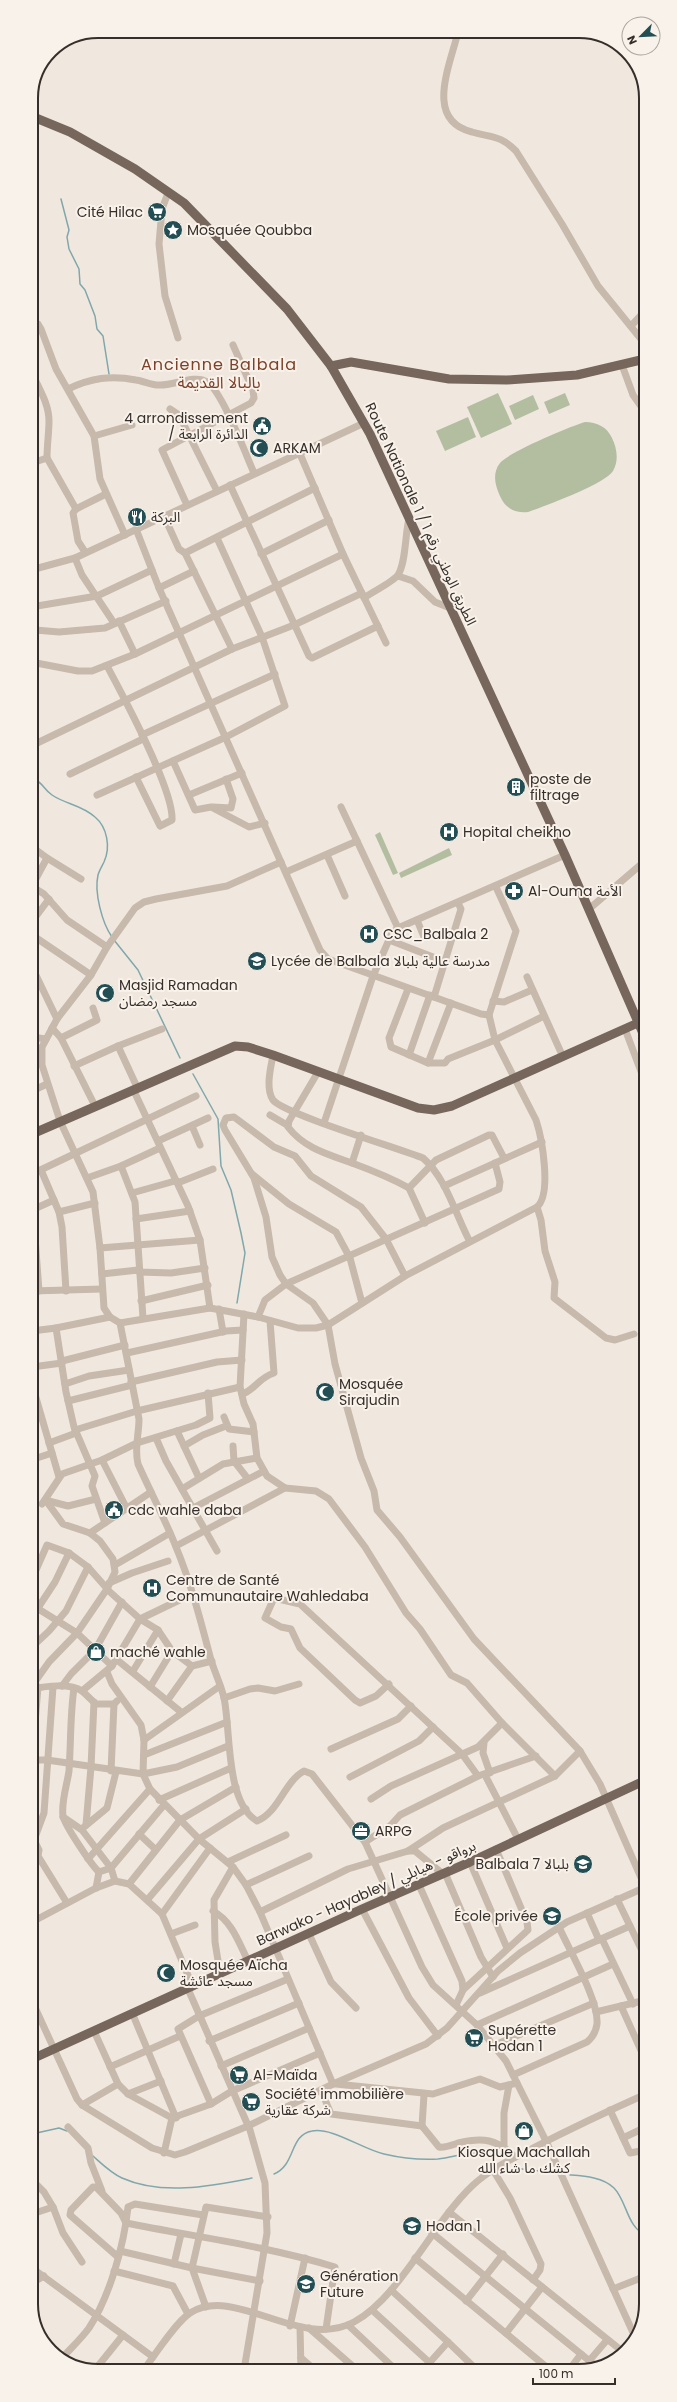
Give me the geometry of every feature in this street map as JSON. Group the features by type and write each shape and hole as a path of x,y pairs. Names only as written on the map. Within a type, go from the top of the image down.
{"main road":[{"name":"Route Nationale 1 / الطريق الوطني رقم 1","path":"38,119 83,140 135,169 184,203 287,309 331,366 364,423 639,1017"},
{"path":"331,366 351,362 436,377 492,380 560,378 639,361"},
{"path":"38,1131 235,1046 248,1047 338,1078 418,1108 434,1110 452,1106 514,1080 639,1022"},
{"name":"Barwako - Hayabley / برواقو - هيابلي","path":"38,2056 133,2015 220,1973 362,1909 444,1874 639,1783"}],"street":[{"path":"456,38 443,91 442,102 445,111 456,125 474,133 497,136 507,142 516,151 562,224 598,286 639,336"},
{"path":"168,193 162,209 159,244 165,296 178,338"},
{"path":"631,326 639,317"},
{"path":"38,324 56,369 94,436 97,463 106,494 125,535"},
{"path":"187,505 162,450 229,417 251,403 254,398 252,390 233,345"},
{"path":"622,365 633,394 639,403"},
{"path":"68,390 89,381 107,377 121,377 160,385 199,380 207,382 215,390 229,417 254,474"},
{"path":"38,385 47,408 49,422 47,458 76,509"},
{"path":"170,409 179,415 217,491"},
{"path":"38,568 75,558 85,552 125,535 364,423"},
{"path":"94,436 132,425"},
{"path":"300,454 343,554 386,643"},
{"path":"38,460 47,458"},
{"path":"230,485 309,656 312,658 378,626"},
{"path":"185,552 247,524 315,488"},
{"path":"85,552 78,541 73,513 76,509 106,494"},
{"path":"164,516 179,549 185,552 232,649"},
{"path":"398,576 409,519"},
{"path":"261,554 329,520"},
{"path":"136,529 152,570 181,632 210,703 265,823 320,950 328,959 408,989 481,1014 489,1015"},
{"path":"97,796 226,737 285,706 262,637 217,538"},
{"path":"38,663 78,671 92,671 107,666 343,554"},
{"path":"75,558 82,574 116,622 135,654"},
{"path":"38,604 97,596 152,570"},
{"path":"160,588 194,572"},
{"path":"38,742 232,649 294,625 363,595 398,576 414,581 435,602 450,608"},
{"path":"38,630 59,632 105,628 166,601"},
{"path":"107,666 126,701 156,768 172,806 172,820 160,826 136,777"},
{"path":"70,774 210,703 275,674"},
{"path":"173,761 195,810 211,807 230,808"},
{"path":"189,795 242,773"},
{"path":"226,780 233,799 230,808 230,815 234,820"},
{"path":"211,807 249,827 265,823"},
{"path":"341,807 398,928"},
{"path":"286,872 357,841"},
{"path":"38,850 82,879"},
{"path":"326,855 345,896"},
{"path":"324,1123 373,976 392,933 398,928 496,887 565,855"},
{"path":"38,876 48,858"},
{"path":"281,862 227,886 144,902 135,908 106,947 91,975 57,1019 46,1039 41,1056 47,1084 60,1121 87,1178 95,1203 104,1308 110,1317 120,1323 210,1308 258,1317 306,1329 328,1325 404,1276 469,1240 537,1207 543,1196 542,1142 536,1120 514,1080 495,1040 489,1015 516,931 496,887"},
{"path":"589,909 639,866"},
{"path":"38,891 49,899 67,920 106,947"},
{"path":"38,915 49,899"},
{"path":"409,1055 446,962 461,909 458,903"},
{"path":"417,920 424,937"},
{"path":"38,939 91,975"},
{"path":"389,940 446,962"},
{"path":"527,977 563,1057"},
{"path":"38,980 57,1019"},
{"path":"408,989 389,1038 391,1047 428,1063 445,1064 448,1059 495,1040 544,1016"},
{"path":"493,1001 504,1002 532,990"},
{"path":"428,1063 451,1003"},
{"path":"61,1038 97,1020 93,1008"},
{"path":"52,1028 61,1038 95,1106"},
{"path":"74,1066 118,1046 162,1029"},
{"path":"625,1029 639,1066"},
{"path":"38,1037 46,1039"},
{"path":"118,1046 148,1120 190,1211 200,1240 208,1285 210,1308"},
{"path":"272,1055 270,1079 271,1096 278,1104 294,1113 361,1135 423,1158 430,1164 444,1186 469,1240"},
{"path":"287,1125 318,1072"},
{"path":"38,1088 47,1084"},
{"path":"38,1171 196,1096"},
{"path":"270,1114 287,1125 296,1138 316,1150 352,1163 409,1188 425,1223"},
{"path":"404,1276 386,1239 358,1203 312,1176 295,1156 274,1147 245,1124 230,1116 224,1121 224,1130 251,1173 263,1202 272,1256 286,1284 313,1303 328,1325 335,1364 361,1458 374,1491 377,1510 400,1537 474,1639 580,1751 606,1798 639,1874"},
{"path":"87,1178 121,1166 208,1118"},
{"path":"192,1126 200,1145"},
{"path":"352,1163 361,1135"},
{"path":"409,1188 420,1179 430,1164 443,1155 489,1135 492,1135 504,1158"},
{"path":"444,1186 542,1142"},
{"path":"258,1317 265,1300 286,1284 350,1258 386,1239 499,1189 500,1182 495,1163"},
{"path":"121,1166 132,1193 136,1219 138,1270 143,1318"},
{"path":"132,1193 176,1181 180,1182 213,1169"},
{"path":"41,1170 59,1212 62,1227 66,1291"},
{"path":"251,1173 289,1204 336,1232 350,1258 362,1304"},
{"path":"38,1207 54,1200"},
{"path":"59,1212 95,1203"},
{"path":"537,1207 541,1220 545,1251 555,1282 554,1298 606,1338 615,1340 634,1334"},
{"path":"136,1219 190,1211"},
{"path":"100,1248 200,1240"},
{"path":"102,1274 138,1270 139,1272 171,1273 205,1268"},
{"path":"141,1301 208,1285"},
{"path":"38,1291 102,1289"},
{"path":"220,1309 223,1332"},
{"path":"244,1314 241,1390 252,1419 257,1458 264,1471 273,1481 285,1488 316,1491 329,1499 365,1547 406,1613 420,1629 451,1675 467,1683 502,1723 555,1776"},
{"path":"38,1330 56,1328 110,1317"},
{"path":"49,1443 136,1410 208,1393 251,1390 261,1378 274,1373 270,1321"},
{"path":"120,1323 126,1349 139,1431 135,1452 138,1464 176,1546 192,1594 224,1698 231,1768 236,1787 246,1809 257,1821 261,1820 274,1808 299,1774 308,1772 333,1799 365,1842 422,1967 433,1985 444,1997 462,2010 495,2045 513,2075 546,2141 632,2331"},
{"path":"56,1328 68,1401 76,1432 95,1476 91,1482 105,1523"},
{"path":"38,1366 126,1349 223,1332 243,1330"},
{"path":"68,1401 217,1362 242,1360"},
{"path":"65,1384 89,1376 129,1370"},
{"path":"45,1502 59,1477 102,1460 137,1443 177,1431 210,1418 208,1393"},
{"path":"38,1405 59,1477"},
{"path":"224,1417 226,1426 229,1429 254,1432"},
{"path":"184,1446 203,1435 226,1426"},
{"path":"177,1431 199,1478"},
{"path":"156,1438 182,1489 217,1551"},
{"path":"233,1446 234,1461 248,1479"},
{"path":"38,1458 52,1453"},
{"path":"182,1489 223,1464 257,1458"},
{"path":"102,1460 126,1507"},
{"path":"193,1508 264,1471"},
{"path":"176,1546 285,1488"},
{"path":"90,1533 92,1529 105,1523 126,1507 151,1492"},
{"path":"45,1502 68,1506 96,1499"},
{"path":"45,1502 63,1524 90,1533 100,1541 115,1565"},
{"path":"38,1680 49,1662 77,1632 108,1586 115,1565 170,1533"},
{"path":"38,1565 47,1545 69,1554 88,1567 140,1619 158,1630 172,1651 192,1666"},
{"path":"38,1603 55,1582 69,1554"},
{"path":"108,1586 132,1573 168,1561"},
{"path":"38,1641 66,1611 88,1567"},
{"path":"82,1691 107,1672 112,1666 140,1619 192,1594"},
{"path":"389,1684 371,1699 360,1703 355,1700 300,1648 290,1629 281,1627 265,1618 274,1598 300,1604 389,1684 484,1775 500,1800 518,1839"},
{"path":"62,1686 74,1670 95,1650 122,1602"},
{"path":"38,1609 77,1632 112,1666"},
{"path":"132,1671 158,1630"},
{"path":"150,1687 172,1651"},
{"path":"116,1659 181,1712"},
{"path":"167,1701 192,1666 212,1661"},
{"path":"107,1672 112,1684 141,1725 144,1740 143,1774 150,1789 161,1802 199,1839 231,1865 246,1885 260,1912 333,2084"},
{"path":"224,1698 258,1688 275,1691 299,1684"},
{"path":"38,1829 44,1813 53,1686"},
{"path":"38,1687 62,1686 74,1688 82,1691 94,1702 100,1705 114,1704"},
{"path":"144,1740 181,1712 220,1686"},
{"path":"74,1688 70,1717 69,1764 63,1817 70,1833 99,1872"},
{"path":"84,1828 107,1808 113,1771 114,1704 120,1696"},
{"path":"84,1828 92,1767 94,1702"},
{"path":"331,1749 398,1719 411,1706"},
{"path":"144,1755 227,1722"},
{"path":"371,1799 391,1786 484,1743 502,1723"},
{"path":"350,1777 419,1741 433,1727"},
{"path":"484,1743 484,1775"},
{"path":"38,1760 143,1774 176,1767 228,1746"},
{"path":"408,1851 443,1828 500,1800 555,1776 580,1751"},
{"path":"365,1842 390,1826 400,1815 484,1775 536,1756"},
{"path":"99,1872 111,1868 139,1834 161,1802 231,1768"},
{"path":"129,1884 155,1849 180,1820 236,1787"},
{"path":"88,1859 150,1789"},
{"path":"148,1900 199,1839 246,1809"},
{"path":"63,1817 84,1828 97,1850 111,1868 115,1881"},
{"path":"139,1834 155,1849"},
{"path":"220,1973 213,1911 214,1900 217,1892 231,1865 286,1835"},
{"path":"162,1914 210,1848"},
{"path":"456,2005 463,1990 507,1948 526,1933 528,1926 496,1850"},
{"path":"260,1912 348,1869 408,1851 415,1851 444,1874 486,1967 493,1977"},
{"path":"246,1885 309,1856"},
{"path":"38,1860 67,1903"},
{"path":"470,1862 507,1948"},
{"path":"96,1888 99,1872"},
{"path":"38,1919 96,1888 115,1881 129,1884 162,1914 171,1934 210,2041 248,2126 264,2177 268,2217 265,2247 245,2364"},
{"path":"419,1885 462,1981 463,1990"},
{"path":"38,2013 56,2049 77,2099 82,2105 152,2148 164,2153 175,2154 185,2152 248,2126 333,2084 426,2044 438,2036 462,2010 480,1994 493,1977 520,1952 559,1927 617,1899 639,1890"},
{"path":"617,1899 639,1945"},
{"path":"362,1909 409,1998 438,2036"},
{"path":"213,1911 221,1915 228,1924 248,1961"},
{"path":"587,1913 633,2004"},
{"path":"171,1934 195,1925"},
{"path":"480,1994 630,1926"},
{"path":"513,2075 587,2042 594,2035 597,2024 594,2003 559,1927"},
{"path":"308,1934 331,1982 356,2008"},
{"path":"477,2025 613,1964"},
{"path":"211,2104 178,2029 200,2016 288,1979"},
{"path":"596,2012 639,2002"},
{"path":"210,2041 299,2003"},
{"path":"495,2045 594,2003"},
{"path":"621,2006 639,2046"},
{"path":"133,2015 161,2081 174,2118 164,2153"},
{"path":"221,2066 309,2028"},
{"path":"94,2031 118,2084 128,2094 174,2118 211,2104 232,2091 320,2053"},
{"path":"110,2067 180,2036"},
{"path":"333,2084 424,2095 440,2093 480,2079 497,2087 517,2083"},
{"path":"128,2094 161,2081"},
{"path":"82,2105 118,2084"},
{"path":"504,2146 504,2113 509,2085"},
{"path":"321,2090 330,2114 422,2126 442,2148 479,2140 497,2142 504,2146 515,2157"},
{"path":"422,2126 424,2095"},
{"path":"147,2364 152,2356 188,2314 206,2307 235,2307 254,2312 290,2326 326,2329 348,2325 372,2310 391,2290 449,2212 471,2187 493,2170 515,2157 639,2097"},
{"path":"610,2110 631,2154 639,2152"},
{"path":"68,2127 88,2148 91,2163 104,2195"},
{"path":"623,2138 639,2130"},
{"path":"493,2170 510,2198 541,2264 540,2270 533,2280"},
{"path":"38,2186 44,2192 53,2207 63,2233 82,2262"},
{"path":"260,2281 119,2254 69,2212 93,2187 96,2187 126,2223 181,2234 265,2247 334,2267 326,2329"},
{"path":"65,2354 88,2329 96,2315 114,2271 126,2223 128,2207 135,2204 203,2215"},
{"path":"206,2307 192,2268 204,2209 209,2206 268,2217"},
{"path":"38,2212 53,2207"},
{"path":"449,2212 619,2349"},
{"path":"174,2264 181,2234"},
{"path":"432,2234 486,2276 591,2363"},
{"path":"466,2301 503,2254"},
{"path":"290,2326 305,2258"},
{"path":"415,2258 543,2364"},
{"path":"114,2271 173,2286 188,2314"},
{"path":"38,2272 152,2356"},
{"path":"38,2280 44,2276"},
{"path":"613,2289 639,2279"},
{"path":"506,2333 542,2287"},
{"path":"391,2290 471,2364"},
{"path":"372,2310 430,2363 448,2342"},
{"path":"348,2325 390,2364"},
{"path":"300,2327 301,2364"},
{"path":"309,2328 350,2364"},
{"path":"100,2364 123,2335"},
{"path":"589,2361 607,2340"},
{"path":"573,2364 580,2354"},
{"path":"301,2358 308,2364"}],"green space":[{"path":"498,393 512,424 481,438 467,407"},
{"path":"565,393 570,405 549,414 544,402"},
{"path":"533,395 539,409 515,420 509,406"},
{"path":"468,417 476,437 445,451 436,431"},
{"path":"585,422 594,423 601,426 610,434 617,454 613,471 599,482 587,488 528,512 520,512 507,506 500,496 495,482 497,467 500,463 526,447"},
{"path":"380,832 398,873 393,875 375,835"},
{"path":"449,848 452,855 401,878 399,873"}],"waterway":[{"path":"61,199 69,230 67,237 69,249 79,269 80,284 85,290 95,316 97,329 103,336 109,374"},
{"path":"38,782 52,795 62,801 90,813 99,821 105,832 107,838 107,850 104,862 98,875 97,890 102,916 112,937"},
{"path":"114,940 138,970 180,1058"},
{"path":"193,1074 218,1119 221,1166 231,1190 245,1253 237,1303"},
{"path":"38,2133 59,2128 67,2131"},
{"path":"274,2174 281,2170 286,2164 299,2138 312,2131 329,2132 375,2151 404,2158 438,2159 467,2153 486,2153"},
{"path":"93,2156 118,2176 153,2187 187,2188 252,2178"},
{"path":"513,2168 549,2172"},
{"path":"570,2175 599,2179 610,2184 618,2193 631,2220 639,2231"}],"place":[{"name":"Cité Hilac","path":"157,212"},
{"name":"Mosquée Qoubba","path":"173,230"},
{"name":"4 arrondissement / الدائرة الرابعة","path":"262,426"},
{"name":"ARKAM","path":"259,448"},
{"name":"البركة","path":"137,517"},
{"name":"poste de filtrage","path":"516,787"},
{"name":"Hopital cheikho","path":"449,832"},
{"name":"Al-Ouma الأمة","path":"514,891"},
{"name":"CSC_Balbala 2","path":"369,934"},
{"name":"Lycée de Balbala مدرسة عالية بلبالا","path":"257,961"},
{"name":"Masjid Ramadan مسجد رمضان","path":"105,993"},
{"name":"Mosquée Sirajudin","path":"325,1392"},
{"name":"cdc wahle daba","path":"114,1510"},
{"name":"Centre de Santé Communautaire Wahledaba","path":"152,1588"},
{"name":"maché wahle","path":"96,1652"},
{"name":"ARPG","path":"361,1831"},
{"name":"Balbala 7 بلبالا","path":"583,1864"},
{"name":"École privée","path":"552,1916"},
{"name":"Mosquée Aïcha مسجد عائشة","path":"166,1973"},
{"name":"Supérette Hodan 1","path":"474,2038"},
{"name":"Al-Maïda","path":"239,2075"},
{"name":"Société immobilière شركة عقارية","path":"251,2102"},
{"name":"Kiosque Machallah كشك ما شاء الله","path":"524,2131"},
{"name":"Hodan 1","path":"412,2226"},
{"name":"Génération Future","path":"306,2284"}],"district":[{"name":"Ancienne Balbala بالبالا القديمة","path":"219,373"}]}
